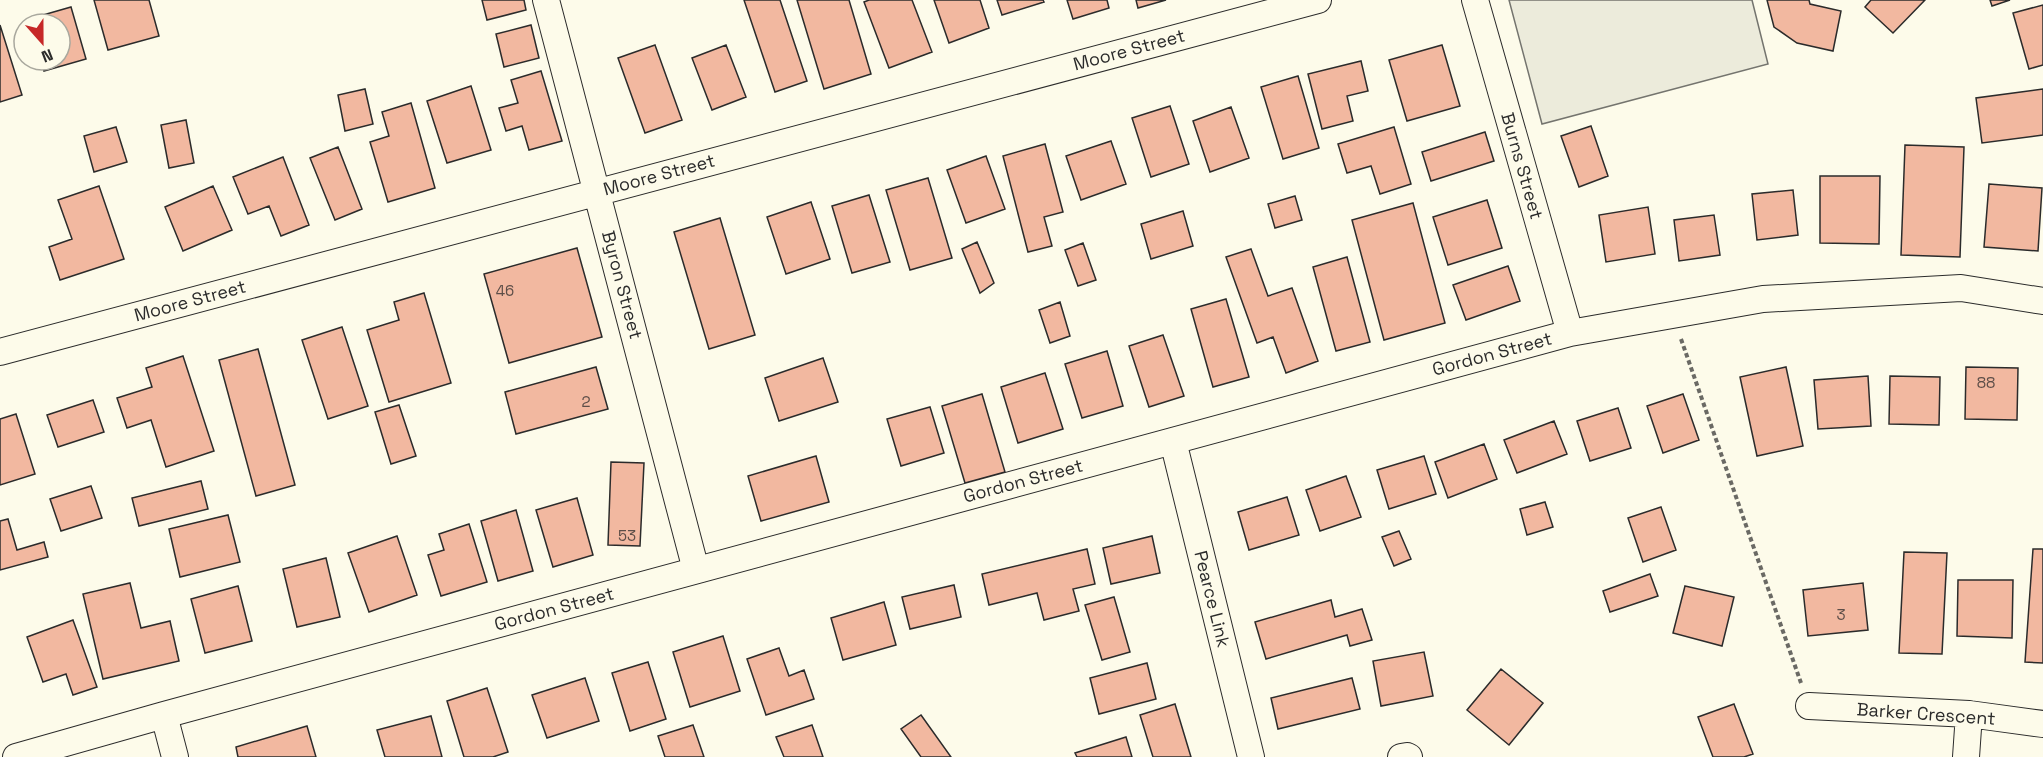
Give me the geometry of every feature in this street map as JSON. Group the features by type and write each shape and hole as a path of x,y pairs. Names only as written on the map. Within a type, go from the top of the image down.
{"street":[{"name":"Byron Street","path":"546,0 696,570"},
{"name":"Moore Street","path":"0,352 1318,0"},
{"name":"Burns Street","path":"1474,0 1570,333"},
{"name":"Gordon Street","path":"16,757 1570,333 1763,299 1961,288 2043,302"},
{"name":"Pearce Link","path":"1173,441 1251,757"},
{"name":"Barker Crescent","path":"1809,706 1969,714 2043,724"},
{"path":"1966,757 1969,714"},
{"path":"164,715 175,757"},
{"path":"1401,757 1409,757"}],"path":[{"path":"1672,315 1809,706"}],"shaded area":[{"path":"1509,0 1752,0 1768,64 1542,124"}],"building":[{"path":"94,0 149,0 159,36 108,50"},
{"path":"482,0 524,0 526,10 487,20"},
{"path":"744,0 780,0 807,81 775,92"},
{"path":"797,0 849,0 871,74 824,89"},
{"path":"912,0 932,52 889,68 864,2"},
{"path":"934,0 980,0 989,28 949,43"},
{"path":"997,0 1043,0 1044,2 1002,15"},
{"path":"1067,0 1107,0 1109,8 1073,19"},
{"path":"1136,0 1166,0 1138,8"},
{"path":"1767,0 1809,0 1810,4 1841,11 1833,51 1797,43 1774,27"},
{"path":"1871,0 1925,0 1893,33 1865,7"},
{"path":"1990,0 2010,0 1992,6"},
{"path":"2043,5 2043,65 2029,69 2013,13"},
{"path":"71,7 86,59 72,63 72,12 54,12"},
{"path":"0,25 12,63 12,72 15,72 22,95 0,102"},
{"path":"531,25 539,58 504,67 496,34"},
{"path":"655,45 682,120 645,133 618,58"},
{"path":"726,45 746,97 712,110 692,58"},
{"path":"1442,45 1460,106 1407,121 1389,60"},
{"path":"1361,61 1368,91 1347,96 1353,121 1322,129 1308,74"},
{"path":"541,71 562,141 529,150 522,126 506,131 499,108 518,103 511,80"},
{"path":"1298,76 1319,148 1283,159 1261,87"},
{"path":"471,86 491,150 447,163 427,101"},
{"path":"365,89 373,124 345,131 338,95"},
{"path":"2043,89 2043,135 1982,143 1976,98"},
{"path":"411,103 435,188 388,202 370,142 389,136 382,112"},
{"path":"1170,106 1189,164 1151,177 1132,118"},
{"path":"1231,107 1249,158 1210,172 1193,121"},
{"path":"186,120 194,163 169,168 161,125"},
{"path":"1591,126 1608,176 1579,187 1561,136"},
{"path":"116,127 127,162 94,172 84,136"},
{"path":"1394,127 1411,184 1380,194 1371,166 1347,173 1338,144"},
{"path":"1485,132 1494,161 1431,181 1422,152"},
{"path":"1111,141 1126,184 1081,200 1066,156"},
{"path":"1045,144 1063,212 1044,217 1052,246 1028,252 1003,156"},
{"path":"1905,145 1964,147 1960,257 1901,255"},
{"path":"338,147 362,209 335,220 310,158"},
{"path":"986,156 1005,209 966,223 947,170"},
{"path":"283,157 309,225 281,236 269,206 248,214 233,177"},
{"path":"1820,176 1880,176 1879,244 1820,243"},
{"path":"928,178 952,258 910,270 886,190"},
{"path":"1989,184 2042,188 2038,251 1984,247"},
{"path":"99,186 124,259 60,280 49,247 72,239 58,200"},
{"path":"213,186 232,230 183,251 165,207"},
{"path":"1793,190 1798,235 1757,240 1752,194"},
{"path":"869,195 890,262 852,273 832,206"},
{"path":"1295,196 1302,220 1275,228 1268,204"},
{"path":"1487,200 1502,248 1448,265 1433,217"},
{"path":"811,202 830,259 786,274 767,217"},
{"path":"1413,203 1445,323 1384,340 1352,220"},
{"path":"1648,207 1655,254 1606,262 1599,215"},
{"path":"1183,211 1193,246 1151,259 1141,224"},
{"path":"1714,215 1720,255 1679,261 1674,220"},
{"path":"720,218 755,335 709,349 674,232"},
{"path":"977,242 994,283 980,293 962,249"},
{"path":"1083,243 1096,280 1078,286 1065,250"},
{"path":"577,248 602,337 509,363 484,274"},
{"path":"1251,249 1268,296 1292,288 1318,361 1286,373 1273,337 1257,343 1226,257"},
{"path":"1347,257 1370,342 1336,351 1313,267"},
{"path":"1508,266 1520,301 1466,320 1453,285"},
{"path":"424,293 451,383 389,402 367,330 399,320 394,302"},
{"path":"1226,299 1249,377 1213,387 1191,309"},
{"path":"1060,302 1070,336 1050,343 1039,310"},
{"path":"342,327 368,406 328,419 302,340"},
{"path":"1163,335 1184,396 1149,407 1129,346"},
{"path":"258,349 295,485 256,496 219,360"},
{"path":"1107,351 1123,406 1082,418 1065,364"},
{"path":"183,356 214,451 166,467 151,420 127,428 117,398 152,387 146,368"},
{"path":"823,358 838,402 779,421 765,378"},
{"path":"596,367 608,409 516,434 505,392"},
{"path":"1786,367 1803,446 1757,456 1740,377"},
{"path":"1966,367 2018,368 2017,420 1965,419"},
{"path":"1045,373 1063,429 1018,443 1001,387"},
{"path":"1868,376 1871,426 1818,429 1814,380"},
{"path":"1890,376 1940,377 1939,425 1889,424"},
{"path":"982,394 1005,472 965,483 942,406"},
{"path":"1683,394 1699,440 1663,453 1647,406"},
{"path":"93,400 104,432 58,447 47,415"},
{"path":"399,405 416,456 391,464 375,412"},
{"path":"930,407 944,453 901,466 887,419"},
{"path":"1618,408 1631,448 1590,461 1577,421"},
{"path":"16,414 35,474 0,485 0,419"},
{"path":"1554,421 1567,454 1517,473 1504,440"},
{"path":"1484,444 1497,479 1448,498 1435,462"},
{"path":"816,456 829,502 761,521 748,476"},
{"path":"1424,456 1436,494 1389,509 1377,470"},
{"path":"611,462 644,463 640,546 608,545"},
{"path":"1346,476 1361,517 1320,531 1306,490"},
{"path":"201,481 208,509 139,526 132,498"},
{"path":"91,486 102,518 61,531 50,499"},
{"path":"1287,497 1299,535 1249,550 1238,512"},
{"path":"577,498 593,555 553,567 536,510"},
{"path":"1545,502 1553,527 1527,535 1520,509"},
{"path":"1661,507 1676,550 1643,562 1628,518"},
{"path":"516,510 533,571 498,581 481,521"},
{"path":"228,515 240,562 180,577 169,529"},
{"path":"8,519 17,550 44,542 48,557 0,570 0,521"},
{"path":"469,524 487,582 441,596 428,555 444,550 439,534"},
{"path":"1399,531 1411,559 1394,566 1382,537"},
{"path":"397,536 417,595 369,612 348,553"},
{"path":"1152,536 1160,573 1111,584 1103,548"},
{"path":"1087,549 1095,584 1073,589 1079,611 1044,620 1037,593 989,605 982,574"},
{"path":"2033,549 2043,549 2043,663 2025,662"},
{"path":"1904,552 1947,553 1942,654 1899,653"},
{"path":"326,558 340,617 297,627 283,569"},
{"path":"1650,574 1658,596 1610,612 1603,591"},
{"path":"1958,580 2013,580 2012,638 1957,636"},
{"path":"130,583 141,628 170,621 179,661 103,679 83,594"},
{"path":"1863,583 1868,630 1808,636 1803,590"},
{"path":"954,585 961,617 910,629 902,597"},
{"path":"238,586 252,641 205,653 191,599"},
{"path":"1685,586 1734,597 1722,646 1673,633"},
{"path":"1114,597 1130,652 1102,660 1085,605"},
{"path":"1331,600 1335,617 1362,609 1372,640 1350,646 1347,635 1266,659 1255,622"},
{"path":"884,602 896,645 843,660 831,618"},
{"path":"73,620 97,687 73,695 66,674 43,682 27,637"},
{"path":"723,636 740,691 690,707 673,652"},
{"path":"779,648 789,676 804,670 814,699 766,715 747,659"},
{"path":"1424,652 1433,696 1381,706 1373,661"},
{"path":"648,662 666,719 630,731 612,673"},
{"path":"1147,663 1156,699 1099,714 1090,678"},
{"path":"1501,669 1543,703 1509,745 1467,710"},
{"path":"585,678 599,721 547,738 532,695"},
{"path":"1352,678 1360,709 1278,729 1271,698"},
{"path":"487,688 508,752 493,757 464,757 447,701"},
{"path":"1175,704 1191,757 1153,757 1140,715"},
{"path":"1734,704 1753,754 1744,757 1713,757 1698,717"},
{"path":"921,715 951,757 921,757 901,729"},
{"path":"431,716 442,757 385,757 377,730"},
{"path":"693,725 704,757 665,757 658,736"},
{"path":"812,725 823,757 784,757 776,737"},
{"path":"307,726 316,757 238,757 236,747"},
{"path":"1126,737 1132,757 1077,757 1075,753"}]}
